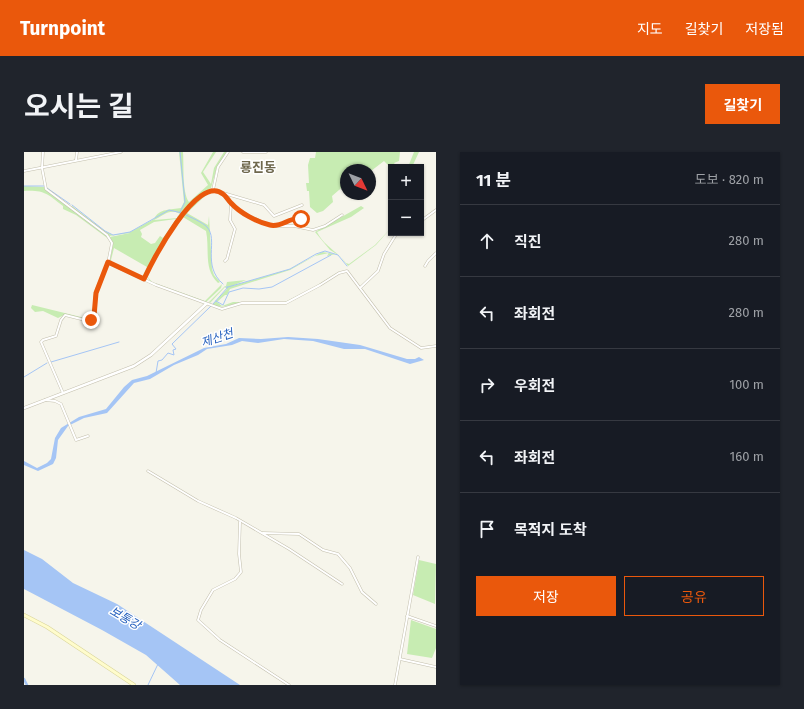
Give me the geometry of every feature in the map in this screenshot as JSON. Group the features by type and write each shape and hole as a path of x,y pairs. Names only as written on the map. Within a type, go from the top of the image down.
{"main road":[{"path":"24,615 47,627 134,685"}],"street":[{"path":"43,152 42,168 46,189 111,239 112,246 108,262 96,293 93,319 89,320 65,315 61,320 56,336 41,342 64,393"},
{"path":"76,160 77,152"},
{"path":"24,171 121,152"},
{"path":"213,190 218,167 228,152"},
{"path":"243,152 266,152"},
{"path":"144,279 163,240 194,202 206,192 213,190 264,205 274,216 302,205"},
{"path":"222,193 231,204 252,218 271,226 294,226 313,230 325,226 342,215"},
{"path":"225,261 227,259 235,229 230,220 231,204"},
{"path":"424,219 436,210"},
{"path":"278,226 294,218 304,219"},
{"path":"360,288 378,271 384,254 395,236"},
{"path":"425,266 436,253"},
{"path":"108,262 144,279 206,304 222,308 242,303 286,303 345,271 349,273 390,328 421,348 436,346"},
{"path":"24,408 134,366 151,355 206,304"},
{"path":"44,400 55,401 61,404 76,440 88,436"},
{"path":"148,472 194,499 261,533 342,584"},
{"path":"240,522 239,554 241,572 235,579 213,590 200,610 198,620 220,640 289,685"},
{"path":"261,533 298,534 323,550 338,554 350,568 362,592 376,604"},
{"path":"395,685 418,557"},
{"path":"407,616 436,626"},
{"path":"400,659 436,667"}],"green space":[{"path":"179,152 183,152 184,185 189,202 208,185 201,173 213,152 216,152 203,172 211,184 214,168 224,152 227,152 217,167 211,188 200,195 179,218 177,217 180,214 170,212 154,220 178,218 161,243 144,275 139,276 137,275 143,275 147,267 114,248 111,260 113,264 126,270 112,264 110,260 113,244 110,237 130,233 109,236 71,207 72,206 105,231 113,235 130,232 154,219 156,215 162,211 181,208 184,202","holes":["176,219 163,238 160,236 155,243 151,244 141,237 142,234 140,230 154,222"]},
{"path":"316,152 400,152 399,161 394,163 395,164 388,165 384,161 376,167 376,164 340,164 340,189 332,196 333,202 323,211 317,213 310,207 309,191 307,191 306,183 309,183 308,165 310,158 315,158"},
{"path":"414,152 419,152 413,164 409,164"},
{"path":"24,186 45,187 44,188 47,191 109,239 76,215 63,209 63,206 49,196 37,191 24,191"},
{"path":"207,194 187,213 208,225 209,216 212,269 214,275 220,282 218,283 210,272 206,231 183,217 163,244 147,276 152,282 205,301 222,284 221,288 206,302 151,282 146,275 154,259 168,235 185,214 198,200"},
{"path":"361,206 364,208 351,217 317,232 323,241 339,255 330,250 315,232"},
{"path":"388,231 376,245 348,266 341,258 349,264 375,245"},
{"path":"110,252 107,264 95,295 94,314 92,320 64,315 58,318 43,311 35,312 31,308 32,305 91,318 93,312 94,292"},
{"path":"322,252 329,253 315,256 290,270 230,289 227,295 217,302 222,306 233,302 283,303 242,303 220,307 212,305 227,289 225,287 210,303 209,302 225,286 227,287 227,282 246,280 232,286 290,269"},
{"path":"329,253 336,254 327,256"},
{"path":"340,271 304,294 283,303 313,288"},
{"path":"419,560 436,564 435,604 413,595"},
{"path":"411,620 436,629 436,648 432,658 407,654"}],"water":[{"path":"288,337 318,339 360,345 407,359 415,359 419,357 424,360 410,364 365,349 344,349 313,341 284,339 258,343 242,341 232,345 207,349 198,355 174,365 150,379 134,383 107,413 84,418 68,426 58,440 56,458 53,464 38,471 24,465 24,461 37,468 47,463 51,459 55,438 61,428 79,417 106,409 124,387 132,380 147,376 204,348 226,344 239,338 261,339"},
{"name":"보통강","path":"24,550 42,559 73,583 117,604 240,685 180,685 146,655 24,589"}],"waterway":[{"path":"180,152 185,202 180,212"},
{"path":"24,186 44,186"},
{"path":"47,188 70,204"},
{"path":"72,205 105,231 113,235 130,232 169,210 182,213"},
{"path":"186,215 205,225 210,232 211,261 216,277 223,284"},
{"path":"228,287 290,269 316,254 325,251 338,255 347,266"},
{"path":"216,301 223,305 229,292 243,288 259,289 272,287 331,255"},
{"path":"213,304 228,287 226,287"},
{"path":"156,373 158,361 162,360 168,353 174,355 173,350 176,349 172,344 211,306"},
{"path":"51,362 119,342"},
{"path":"24,377 47,363"},
{"path":"148,685 158,664"},
{"path":"24,679 27,685"}],"district":[{"name":"룡진동","path":"258,167"}],"route":[{"path":"91,320 94,318 97,289 108,262 126,272 144,279 163,240 194,202 206,192 213,190 222,193 231,204 247,215 255,220 271,226 278,226 294,218 301,219"}],"water label":[{"name":"제산천","path":"217,338"}]}
